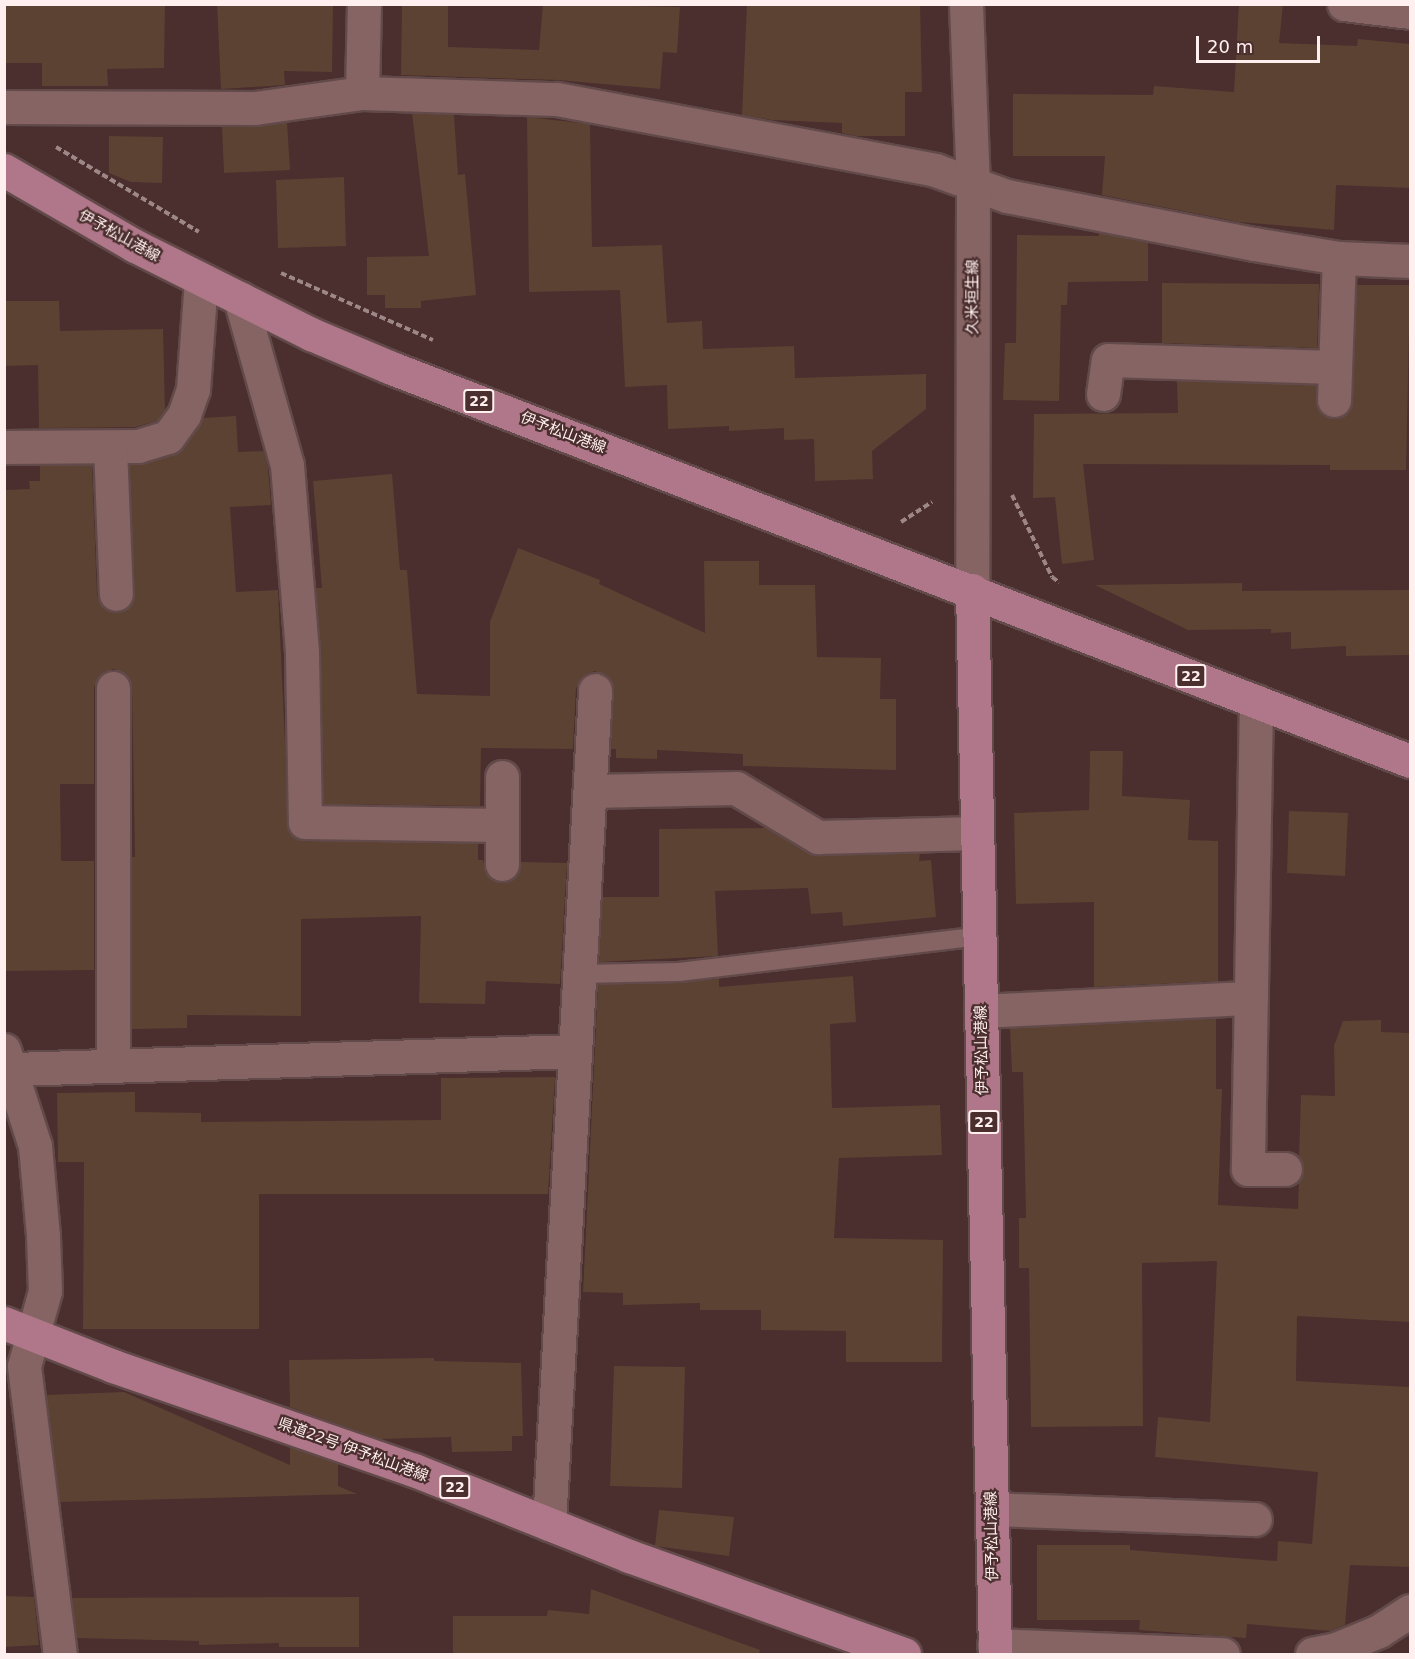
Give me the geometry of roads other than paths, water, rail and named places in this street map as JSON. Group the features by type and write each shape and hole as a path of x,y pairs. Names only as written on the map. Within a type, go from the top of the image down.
{"main road":[{"name":"伊予松山港線","path":"4,170 201,279 311,334 389,367 972,590 1410,761"},
{"name":"伊予松山港線","path":"972,590 995,1650"},
{"name":"県道22号 伊予松山港線","path":"18,1328 112,1366 414,1470 549,1524 904,1654"}],"street":[{"path":"362,93 364,4"},
{"name":"久米垣生線","path":"966,4 973,184 972,590"},
{"path":"1344,4 1410,12"},
{"path":"4,107 255,108 362,93 557,99 935,170 1007,196 1339,258 1410,261"},
{"path":"1334,400 1339,258"},
{"path":"4,447 138,446 168,437 184,415 198,358 201,279"},
{"path":"240,298 287,465 302,653 305,822 502,825"},
{"path":"1103,394 1108,360 1334,367"},
{"path":"110,447 116,594"},
{"path":"112,688 112,1066"},
{"path":"549,1524 596,690"},
{"path":"1256,701 1248,1169 1285,1169"},
{"path":"502,777 502,864"},
{"path":"590,791 736,788 818,837 977,833"},
{"path":"981,1011 1251,998"},
{"path":"60,1654 18,1328 45,1291 43,1236 35,1146 9,1059 112,1066 575,1051"},
{"path":"992,1509 1255,1519"},
{"path":"1312,1654 1336,1649 1379,1631 1410,1611"},
{"path":"995,1650 1223,1654"}],"lane":[{"path":"580,974 679,972 980,936"}]}
